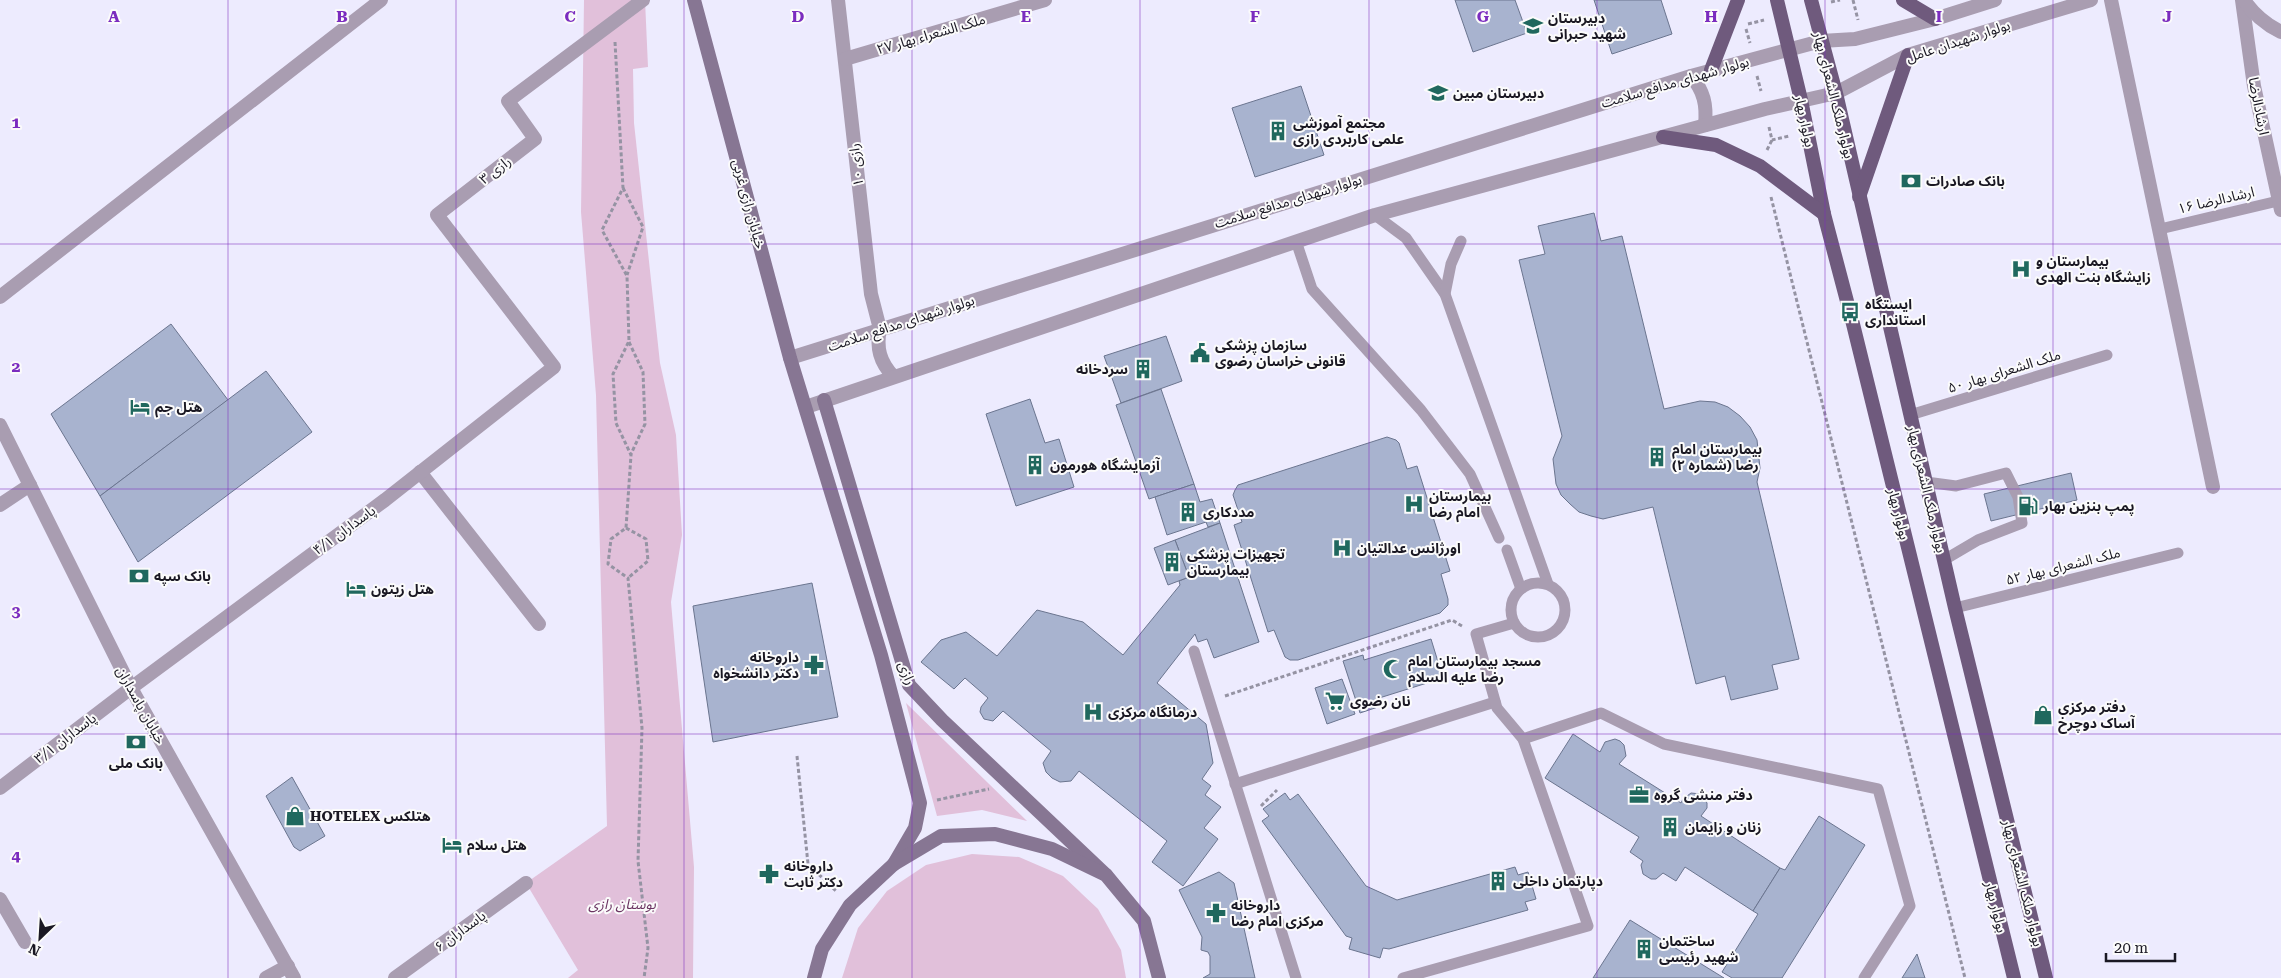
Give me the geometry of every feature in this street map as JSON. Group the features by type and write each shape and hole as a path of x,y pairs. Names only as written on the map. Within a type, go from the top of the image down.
{"main road":[{"name":"خیابان رازی غربی","path":"694,0 790,358 806,407"},
{"path":"1711,70 1738,0"},
{"path":"1777,0 1787,50"},
{"name":"بولوار ملک الشعرای بهار","path":"1811,0 1836,93 1858,198 1955,608 2046,978"},
{"path":"1903,0 1935,19"},
{"name":"بولوار بهار","path":"1787,50 1801,100 1824,214 2014,978"},
{"path":"1858,198 1908,55"},
{"path":"1663,137 1716,145 1760,166 1824,214"},
{"name":"رازی","path":"824,400 909,685 942,720 1106,875 1144,922 1159,978"},
{"name":"رازی","path":"806,407 881,655 920,803 915,828 894,864"},
{"path":"814,978 822,949 850,905 894,864 941,836 995,834 1052,849 1106,875"}],"street":[{"path":"0,297 381,0"},
{"name":"رازی ۳","path":"554,366 437,215 535,139 508,101 643,0"},
{"name":"رازی ۱۰","path":"838,0 871,294 880,329 878,350 881,360 893,376"},
{"name":"ملک الشعراء بهار ۲۷","path":"845,59 1045,0"},
{"name":"بولوار شهیدان عامل","path":"1787,50 1822,41 1855,39 1935,19 1995,0"},
{"name":"بولوار شهیدان عامل","path":"1801,100 1836,93 1908,55 2091,0"},
{"path":"2111,0 2213,487"},
{"path":"2243,0 2251,11 2264,23 2281,32"},
{"name":"ارشادالرضا","path":"2243,0 2254,86 2280,206"},
{"name":"بولوار شهدای مدافع سلامت","path":"790,358 1690,76 1787,50"},
{"path":"1690,76 1702,93 1706,103 1705,125"},
{"path":"806,407 893,376 1376,215 1801,100"},
{"name":"پاسداران ۴/۱","path":"131,688 420,472 554,366"},
{"name":"خیابان پاسداران","path":"0,425 131,688 291,972"},
{"path":"420,472 539,624"},
{"path":"0,505 30,485"},
{"name":"پاسداران ۳/۱","path":"0,788 131,688"},
{"name":"پاسداران ۶","path":"396,978 526,883"},
{"path":"0,899 25,942"},
{"path":"266,978 291,972"}],"lane":[{"name":"ارشادالرضا ۱۶","path":"2160,229 2280,206"},
{"path":"1376,215 1406,238 1445,294 1548,584"},
{"path":"1296,241 1312,289 1421,410 1470,474 1499,538"},
{"path":"1445,294 1451,264 1461,241"},
{"name":"ملک الشعرای بهار ۵۰","path":"1910,415 2107,355"},
{"path":"1926,482 1956,486 2006,473 2018,497 2022,523 1978,540 1944,560"},
{"path":"1507,550 1521,589"},
{"name":"ملک الشعرای بهار ۵۲","path":"1955,608 2178,553"},
{"path":"1529,584 1548,584 1555,588 1565,603 1564,620 1560,627 1546,636 1538,638 1520,631 1514,623 1511,605 1521,589 1529,584"},
{"path":"1409,977 1588,926 1559,844 1526,738 1496,705 1476,634 1514,623"},
{"path":"1194,651 1296,978"},
{"path":"1236,787 1496,705"},
{"path":"1526,738 1601,713 1664,744 1878,788 1910,906 1864,978"}],"path":[{"path":"614,22 623,188 643,227 627,276 629,341 643,372 645,424 631,455 626,528 611,539 608,564 628,578 642,728 638,862 648,948 644,978"},
{"path":"1760,166 1776,212 1965,978"},
{"path":"623,188 602,230 627,276"},
{"path":"629,341 613,374 616,423 631,455"},
{"path":"626,528 646,540 648,561 628,578"},
{"path":"1209,701 1452,620 1476,634"},
{"path":"797,756 808,864 850,905"},
{"path":"1260,810 1263,802 1283,784"},
{"path":"920,803 1012,785"}],"green space":[{"name":"بوستان رازی","path":"584,0 645,0 648,67 633,69 634,123 660,363 676,435 682,535 671,602 694,867 693,978 568,978 578,970 526,883 607,826 596,395 581,212"},
{"path":"906,703 1027,821 982,810 937,816"},
{"path":"972,854 1019,857 1063,876 1098,909 1121,950 1126,978 842,978 858,928 887,891 926,865"}],"building":[{"path":"1455,0 1515,0 1527,33 1473,52"},
{"path":"1594,0 1661,0 1672,34 1612,54"},
{"name":"مجتمع آموزشی علمی کاربردی رازی","path":"1301,86 1324,155 1255,177 1232,108"},
{"name":"بیمارستان امام رضا (شماره ۲)","path":"1594,213 1601,241 1622,236 1664,409 1700,401 1715,402 1728,407 1740,416 1750,427 1757,440 1760,468 1757,482 1799,659 1772,665 1778,689 1731,700 1725,676 1696,684 1653,507 1603,519 1579,512 1561,495 1556,484 1553,459 1562,436 1519,260 1545,254 1538,226"},
{"name":"هتل جم","path":"171,324 228,400 100,496 51,414"},
{"name":"سردخانه","path":"1166,336 1182,381 1121,403 1104,356"},
{"path":"266,371 312,432 138,562 100,496"},
{"path":"1161,389 1194,484 1149,499 1116,405"},
{"name":"آزمایشگاه هورمون","path":"1030,399 1045,443 1059,439 1074,487 1016,506 986,414"},
{"name":"اورژانس عدالتیان","path":"1387,437 1399,443 1407,469 1417,466 1450,571 1441,574 1448,605 1440,613 1298,660 1290,660 1285,657 1274,630 1268,632 1234,525 1242,522 1233,495 1235,490 1238,485"},
{"path":"2071,473 2077,500 1991,521 1984,494"},
{"name":"مددکاری","path":"1194,484 1200,502 1212,499 1220,523 1208,527 1206,522 1167,535 1155,497"},
{"path":"1220,523 1259,642 1214,658 1207,639 1198,642 1195,634 1157,683 1206,724 1213,763 1202,779 1211,786 1205,795 1221,807 1204,828 1218,839 1183,886 1152,862 1167,841 1079,771 1071,781 1060,782 1052,778 1046,772 1043,763 1051,751 1003,711 993,721 984,719 980,712 981,707 988,698 965,678 954,689 921,662 941,640 966,632 997,656 1037,610 1083,622 1123,655 1180,585 1179,581 1189,577 1175,540"},
{"name":"تجهیزات پزشکی بیمارستان","path":"1175,540 1189,577 1168,585 1154,548"},
{"path":"812,583 838,717 713,742 693,606"},
{"name":"مسجد بیمارستان امام رضا علیه السلام","path":"1431,639 1443,678 1376,699 1378,707 1360,713 1343,661 1363,655 1364,660"},
{"name":"نان رضوی","path":"1342,679 1355,714 1327,724 1315,688"},
{"name":"زنان و زایمان","path":"1573,734 1600,752 1605,742 1615,739 1620,741 1624,745 1626,756 1619,764 1681,803 1691,793 1701,794 1707,803 1707,808 1701,816 1780,868 1753,911 1685,867 1676,881 1663,873 1656,879 1651,879 1643,874 1641,865 1643,861 1630,852 1639,837 1545,778"},
{"name":"HOTELEX هتلکس","path":"292,777 325,836 300,851 294,847 266,796"},
{"name":"دپارتمان داخلی","path":"1285,793 1290,800 1298,794 1366,886 1397,900 1515,867 1518,875 1528,872 1536,899 1525,902 1528,910 1389,949 1383,948 1380,958 1349,949 1352,938 1346,936 1262,821 1269,816 1263,809"},
{"path":"1819,816 1865,845 1782,978 1732,978 1722,972 1758,914 1753,911 1780,868 1785,870"},
{"name":"داروخانه مرکزی امام رضا","path":"1219,872 1234,883 1255,978 1203,978 1210,974 1210,956 1208,952 1201,950 1202,937 1179,890"},
{"name":"ساختمان شهید رئیسی","path":"1630,920 1724,978 1593,978"},
{"path":"1917,954 1925,978 1902,978"}],"place":[{"name":"دبیرستان شهید حبرانی","path":"1533,26"},
{"name":"دبیرستان مبین","path":"1438,93"},
{"name":"مجتمع آموزشی علمی کاربردی رازی","path":"1278,131"},
{"name":"بانک صادرات","path":"1911,181"},
{"name":"بیمارستان و زایشگاه بنت الهدی","path":"2021,269"},
{"name":"ایستگاه استانداری","path":"1850,312"},
{"name":"سازمان پزشکی قانونی خراسان رضوی","path":"1200,353"},
{"name":"سردخانه","path":"1143,369"},
{"name":"هتل جم","path":"140,407"},
{"name":"بیمارستان امام رضا (شماره ۲)","path":"1657,457"},
{"name":"آزمایشگاه هورمون","path":"1035,465"},
{"name":"بیمارستان امام رضا","path":"1414,504"},
{"name":"پمپ بنزین بهار","path":"2028,506"},
{"name":"مددکاری","path":"1188,512"},
{"name":"اورژانس عدالتیان","path":"1342,548"},
{"name":"تجهیزات پزشکی بیمارستان","path":"1172,562"},
{"name":"بانک سپه","path":"139,576"},
{"name":"هتل زیتون","path":"356,589"},
{"name":"داروخانه دکتر دانشخواه","path":"814,665"},
{"name":"مسجد بیمارستان امام رضا علیه السلام","path":"1393,669"},
{"name":"نان رضوی","path":"1335,701"},
{"name":"درمانگاه مرکزی","path":"1093,712"},
{"name":"دفتر مرکزی آساک دوچرخ","path":"2043,715"},
{"name":"بانک ملی","path":"136,742"},
{"name":"دفتر منشی گروه","path":"1639,795"},
{"name":"HOTELEX هتلکس","path":"295,816"},
{"name":"زنان و زایمان","path":"1670,827"},
{"name":"هتل سلام","path":"452,845"},
{"name":"داروخانه دکتر ثابت","path":"769,874"},
{"name":"دپارتمان داخلی","path":"1498,881"},
{"name":"داروخانه مرکزی امام رضا","path":"1216,913"},
{"name":"ساختمان شهید رئیسی","path":"1644,949"}]}
